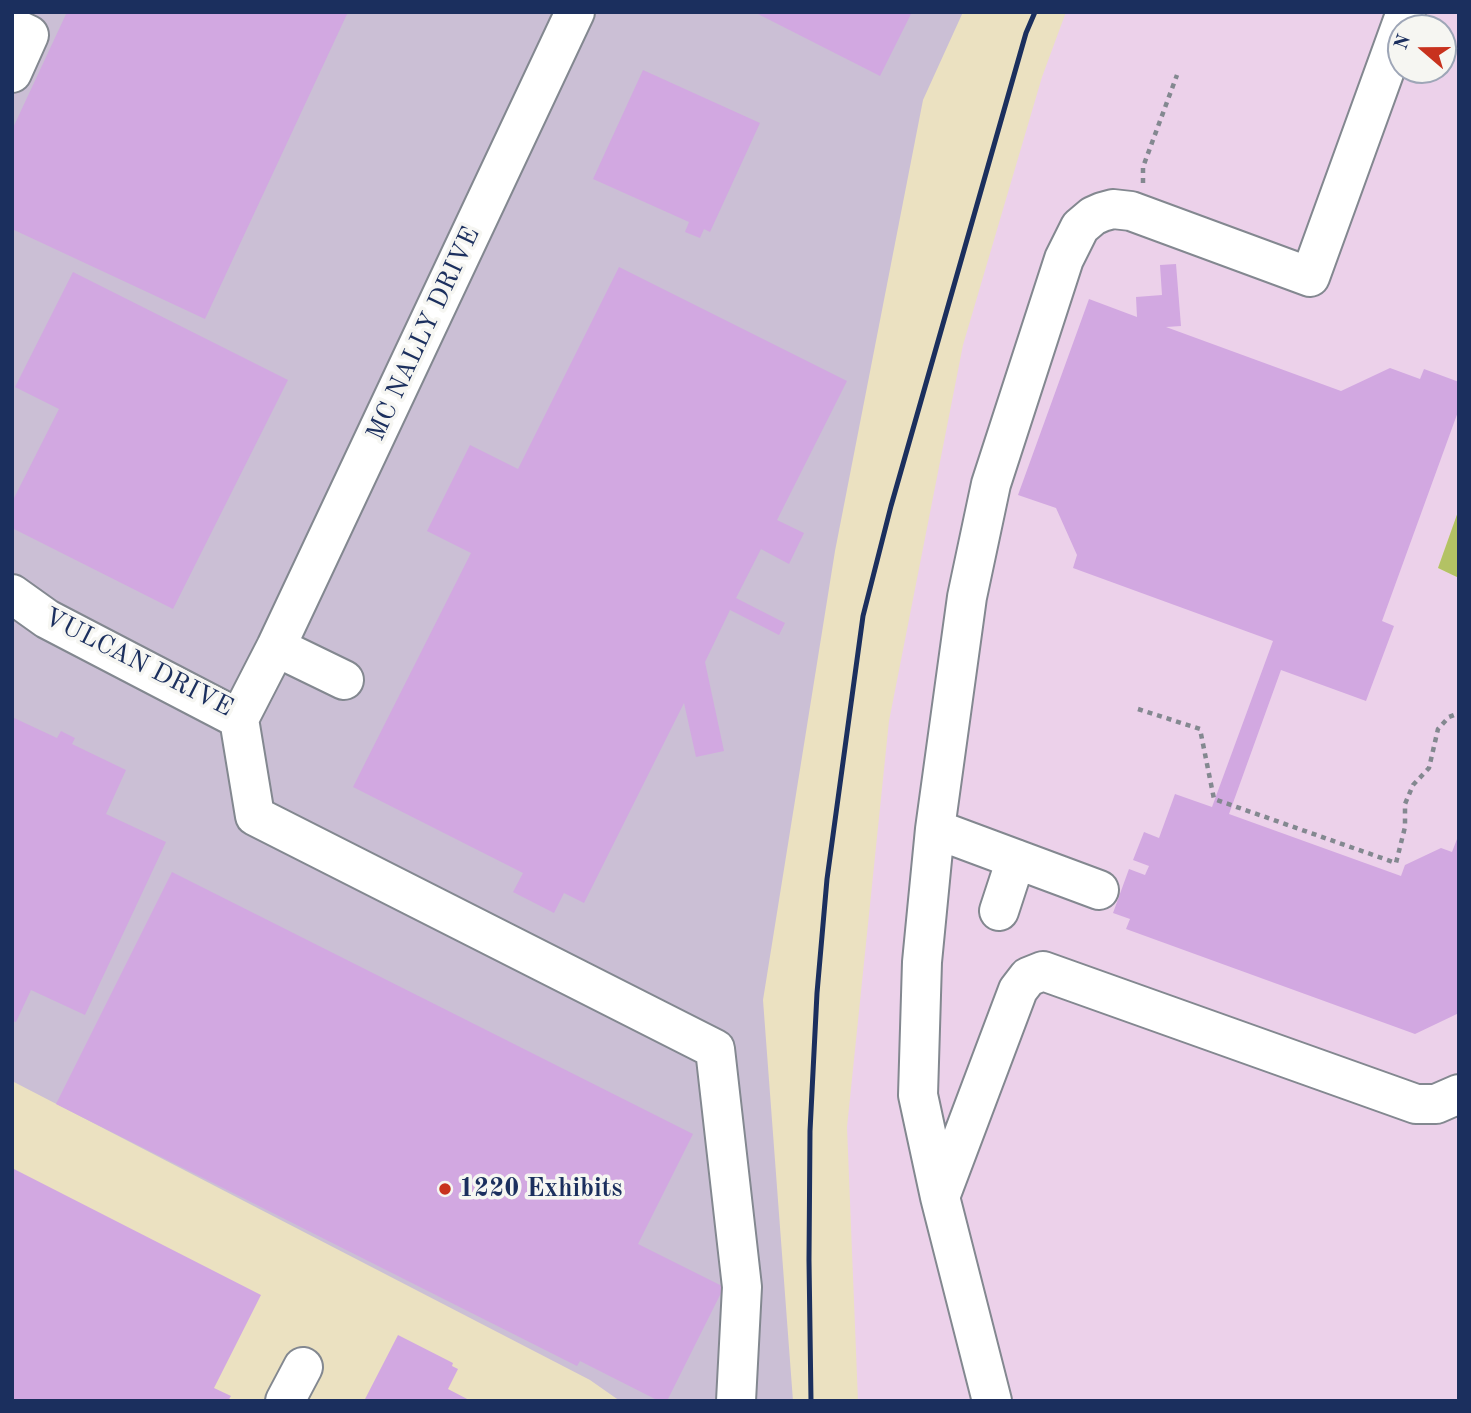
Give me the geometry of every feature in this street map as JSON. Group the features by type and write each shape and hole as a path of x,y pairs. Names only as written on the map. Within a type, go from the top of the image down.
{"street":[{"name":"MC NALLY DRIVE","path":"275,651 575,12"},
{"path":"992,1401 940,1196 918,1096 922,962 935,830 967,597 991,484 1064,259 1080,227 1093,216 1118,209 1143,215 1310,277 1406,12"},
{"path":"12,27 29,35 12,73"},
{"name":"VULCAN DRIVE","path":"12,594 57,624 239,719 275,651"},
{"path":"275,651 344,681"},
{"path":"239,719 255,816 715,1049 742,1287 736,1401"},
{"path":"935,830 1099,890"},
{"path":"999,911 1016,859"},
{"path":"940,1196 1018,990 1028,977 1043,971 1416,1104 1436,1104 1459,1094"},
{"path":"285,1401 303,1367"}],"path":[{"path":"1143,215 1143,167 1177,75"},
{"path":"1138,709 1200,729 1214,799 1396,863 1405,827 1405,804 1413,785 1429,768 1438,729 1449,716 1459,713"}],"shaded area":[{"path":"12,12 963,12 923,100 835,551 763,1000 793,1401 620,1401 590,1380 12,1081"},
{"path":"1066,12 1459,12 1459,509 1438,568 1459,578 1459,1401 858,1401 847,1127 889,721 963,345 1042,77"}],"green space":[{"path":"1459,509 1459,578 1438,568"}],"building":[{"path":"67,12 348,12 205,319 12,229 12,130"},
{"path":"754,12 912,12 880,76"},
{"path":"643,70 760,123 710,232 704,229 700,238 685,232 689,222 593,179"},
{"path":"1176,264 1181,326 1166,327 1341,391 1390,368 1420,379 1424,369 1459,382 1459,409 1382,621 1394,626 1366,701 1281,670 1229,814 1401,876 1405,865 1441,848 1452,852 1459,834 1459,1013 1415,1034 1126,929 1130,919 1113,913 1129,869 1145,875 1149,866 1133,860 1144,832 1159,838 1175,794 1212,807 1273,641 1073,568 1077,555 1056,508 1018,495 1089,299 1137,317 1136,297 1162,295 1160,265"},
{"path":"619,267 847,381 777,520 804,533 789,564 761,549 736,598 785,623 779,635 730,610 705,662 724,751 696,757 684,703 584,903 564,893 554,913 513,892 523,873 353,787 471,553 427,531 470,445 518,469"},
{"path":"73,272 288,380 173,609 12,528 12,502 59,409 15,387"},
{"path":"12,717 57,738 61,731 75,738 72,744 126,770 106,814 166,842 85,1015 31,990 16,1022 12,1021"},
{"name":"1220 Exhibits","path":"172,872 693,1134 638,1244 724,1287 667,1401 659,1401 580,1361 577,1366 56,1104"},
{"path":"12,1168 261,1295 214,1388 231,1396 228,1401 12,1401"},
{"path":"398,1335 453,1363 452,1366 458,1369 448,1389 471,1401 364,1401"}],"railway":[{"path":"811,1401 810,1131 817,993 827,879 863,616 891,506 1026,33 1035,12"}],"place":[{"name":"1220 Exhibits","path":"445,1189"}]}
